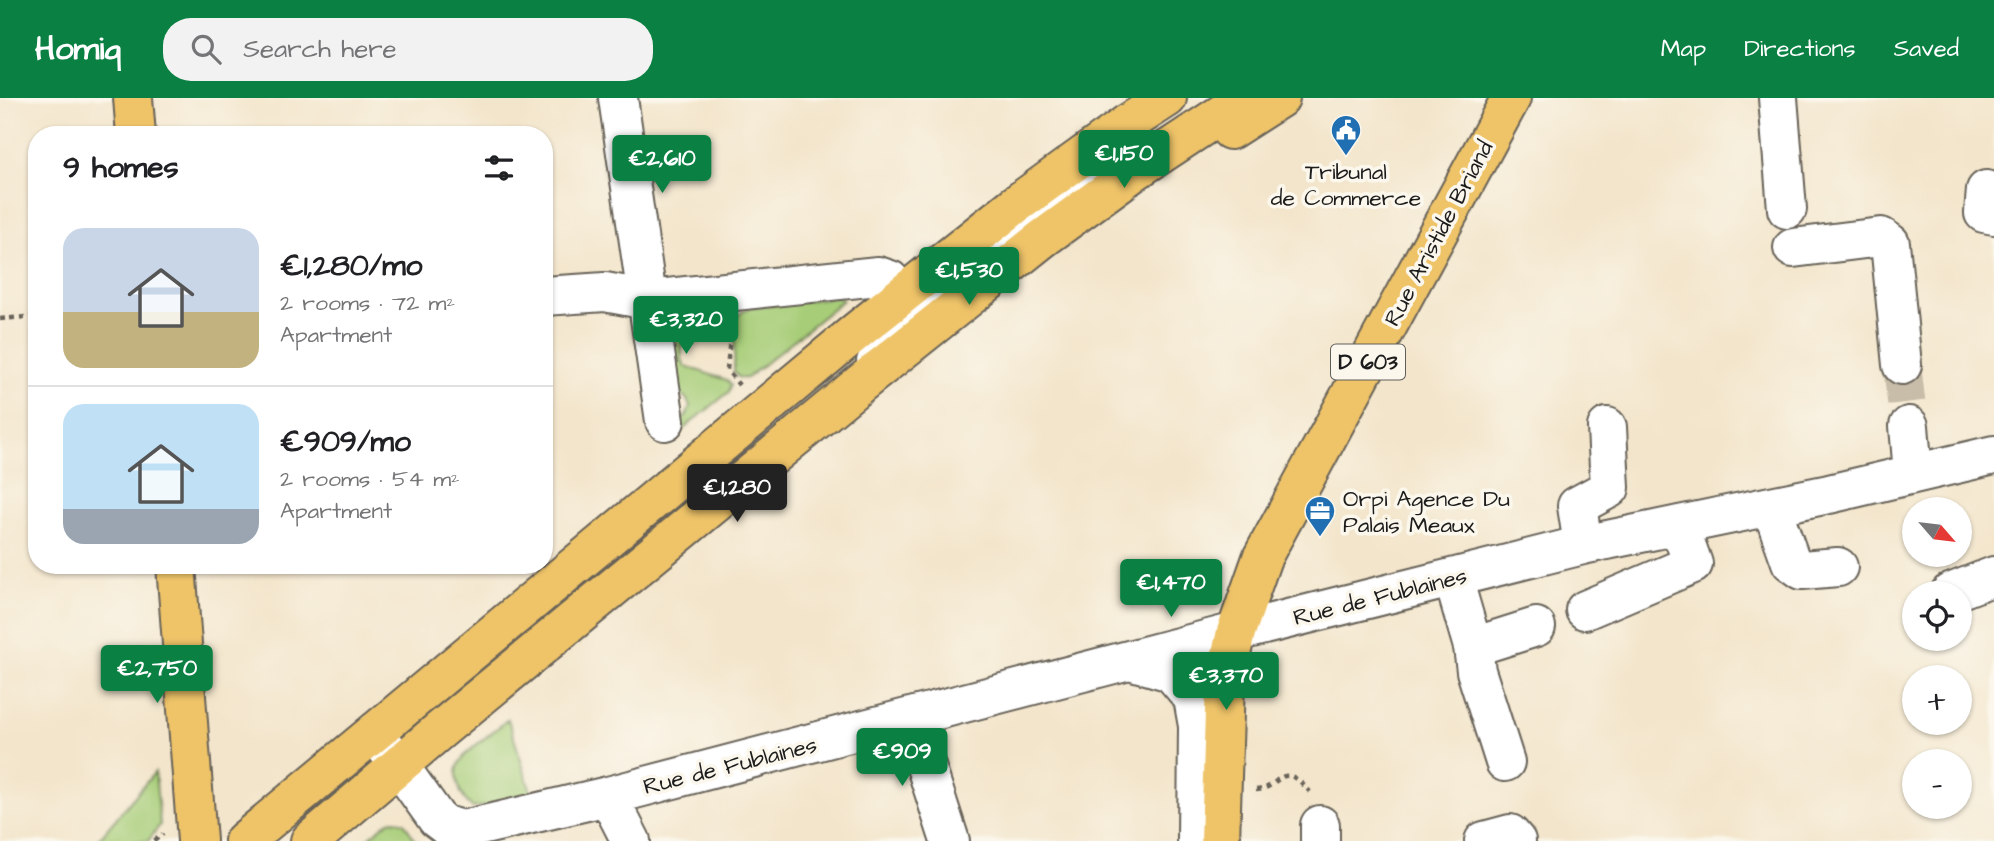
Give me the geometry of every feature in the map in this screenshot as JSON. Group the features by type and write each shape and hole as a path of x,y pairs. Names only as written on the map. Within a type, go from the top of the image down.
{"main road":[{"path":"133,98 135,126"},
{"path":"244,841 386,748 820,389 857,331 901,296 1056,189 1127,124 1167,98"},
{"path":"269,841 1042,239 1135,171 1246,98"},
{"path":"1135,171 1230,131 1280,98"},
{"name":"Rue Aristide Briand","path":"1220,841 1225,681 1236,632 1262,558 1511,98"},
{"path":"176,574 181,837"},
{"path":"310,841 386,748"}],"street":[{"path":"618,98 664,421"},
{"path":"1778,98 1787,209"},
{"path":"860,383 915,312 1056,189"},
{"path":"1793,248 1881,237 1890,243 1902,365"},
{"path":"553,295 605,292 648,300 878,276 890,280 901,296"},
{"path":"1909,426 1913,474"},
{"path":"1583,545 1577,506 1610,488 1607,427"},
{"name":"Rue de Fublaines","path":"386,748 437,819 444,825 463,830 608,796 1236,632 1583,545 1771,506 1994,455"},
{"path":"1771,506 1791,562 1802,570 1838,568"},
{"path":"1585,610 1692,564 1679,525"},
{"path":"1972,584 1994,576"},
{"path":"1453,578 1473,647 1476,671 1505,762"},
{"path":"1473,647 1535,627"},
{"path":"1130,660 1171,672 1193,698 1198,726 1197,841"},
{"path":"910,717 950,841"},
{"name":"Rue de Fublaines","path":"608,796 631,841"},
{"path":"1484,841 1510,834 1516,841"}],"path":[{"path":"0,319 28,317"},
{"path":"732,319 727,370 741,388"},
{"path":"1251,790 1262,790 1278,778 1295,777 1320,806 1320,833"},
{"path":"154,841 181,837"}],"green space":[{"path":"837,297 843,300 747,378 736,375 735,323 740,314 750,308"},
{"path":"719,312 725,314 728,321 725,330 721,333 713,328 690,335 683,343 682,357 684,366 727,380 731,385 729,392 666,443 661,444 659,438 687,415 690,406 686,398 676,392 669,327 685,315"},
{"path":"508,719 533,798 473,808 458,786 459,765 471,749"},
{"path":"155,772 160,825 148,841 97,841"},
{"path":"389,821 404,823 416,841 365,841"}],"tunnel":[{"path":"1902,365 1909,426"}],"place":[{"name":"Tribunal de Commerce","path":"1346,157"},
{"name":"Orpi Agence Du Palais Meaux","path":"1320,538"}]}
